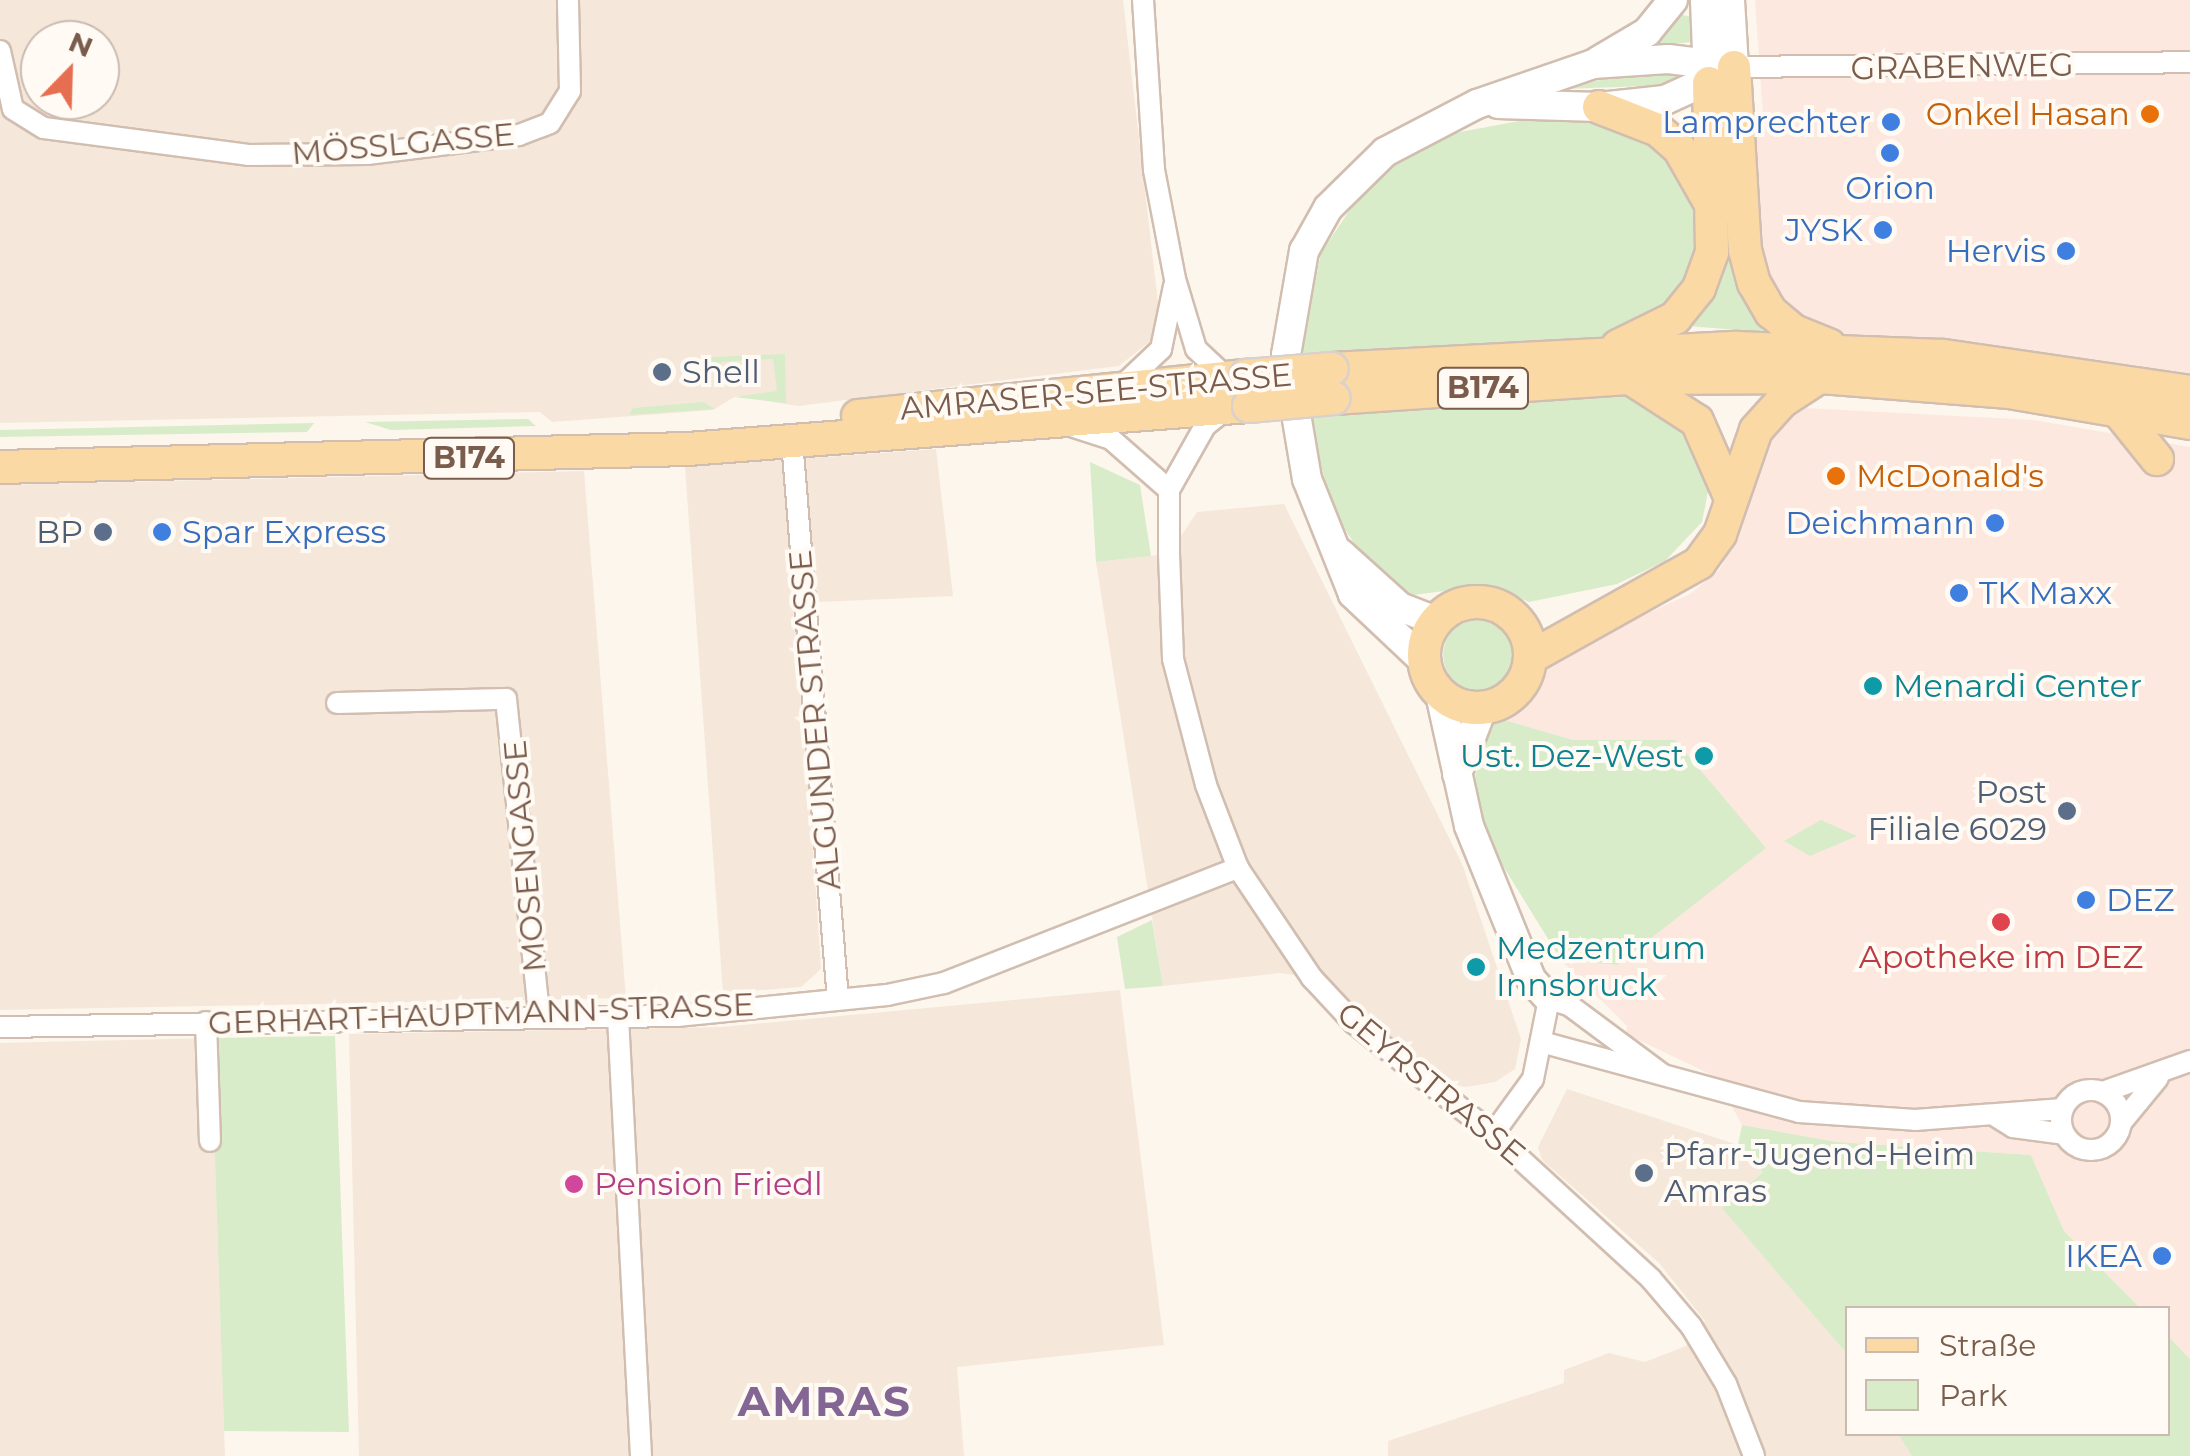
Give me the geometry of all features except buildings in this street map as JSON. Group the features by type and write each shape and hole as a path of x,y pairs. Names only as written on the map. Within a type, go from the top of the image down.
{"main road":[{"path":"1548,999 1531,979 1456,776 1440,694 1424,661 1353,594 1293,421 1286,338 1304,251 1328,208 1385,152 1477,104 1593,64 1647,32 1673,0"},
{"path":"1604,352 1675,318 1699,288 1712,252 1717,71 1716,53 1706,34 1705,0"},
{"path":"1730,0 1717,71 1745,250 1754,283 1771,312 1794,332 1857,354"},
{"path":"1593,64 1717,71"},
{"path":"1477,104 1599,107 1667,100 1717,71"},
{"path":"1599,107 1658,130 1679,148 1714,211"},
{"name":"AMRASER-SEE-STRASSE","path":"0,466 583,454 792,441 1048,421 1238,392 1604,352 1857,354 2089,372 2190,392"},
{"path":"1456,776 1482,709 1516,692 1531,656 1698,563 1720,534 1730,496 1763,420 1819,377"},
{"name":"AMRASER-SEE-STRASSE","path":"1333,384 1819,377 2115,407 2190,423"},
{"path":"1631,378 1697,420 1730,496"},
{"name":"AMRASER-SEE-STRASSE","path":"0,448 737,428 1120,387 1238,392"},
{"path":"2115,407 2157,459"},
{"path":"1336,548 1400,606 1436,621"},
{"path":"1424,661 1436,621 1450,609 1485,602 1517,619 1554,617 1651,591"},
{"path":"1517,619 1531,656"},
{"path":"1440,694 1482,709"}],"street":[{"name":"MÖSSLGASSE","path":"0,51 13,109 44,128 248,155 367,154 519,135 550,123 570,91 568,0"},
{"path":"1048,421 1111,440 1168,490 1205,426 1238,392 1196,350 1174,279 1154,170 1143,0"},
{"name":"GRABENWEG","path":"1717,71 2190,62"},
{"path":"1120,387 1161,349 1174,279"},
{"name":"ALGUNDER STRASSE","path":"792,441 838,1000"},
{"name":"GEYRSTRASSE","path":"1168,490 1174,659 1206,785 1238,868 1333,1002 1388,1054 1493,1134 1598,1226 1691,1326 1726,1384 1754,1456"},
{"name":"MOSENGASSE","path":"336,703 506,698 539,1014"},
{"name":"GERHART-HAUPTMANN-STRASSE","path":"0,1027 539,1014 618,1017 838,1000 944,983 1238,868"},
{"path":"1493,1134 1533,1079 1544,1042 1548,999 1569,1006 1664,1076"},
{"path":"618,1017 640,1456"},
{"path":"206,1022 210,1141"},
{"path":"1544,1042 1822,1115 1998,1117 2063,1109 2076,1094 2103,1092 2159,1076 2190,1061"},
{"path":"1998,1117 2013,1127 2064,1134 2075,1145 2095,1149 2112,1141 2159,1076"},
{"path":"2103,1092 2117,1105 2121,1124"},
{"path":"2063,1109 2064,1134"}],"shaded area":[{"path":"0,0 1123,0 1158,303 1153,339 1119,366 798,406 736,396 713,410 552,422 540,412 0,423"},
{"path":"1755,0 2190,0 2190,377 2135,365 1836,336 1781,304 1760,269 1750,149 1763,116"},
{"path":"1804,408 2034,420 2190,447 2190,1359 2170,1338 2170,1306 2138,1306 2064,1231 2031,1155 1837,1142 1742,1125 1716,1077 1626,1034 1627,1026 1561,960 1617,965 1675,740 1573,740 1498,718 1559,654 1690,594 1719,570 1740,532 1773,426"},
{"path":"936,449 953,596 797,603 821,969 801,987 723,993 685,467"},
{"path":"584,471 626,998 0,1010 0,485"},
{"path":"1284,504 1463,866 1521,1039 1515,1069 1495,1082 1466,1087 1417,1077 1312,978 1280,973 1163,986 1096,562 1169,554 1197,512"},
{"path":"1120,990 1164,1345 957,1367 964,1456 359,1456 349,1034 722,1027"},
{"path":"211,1038 225,1456 0,1456 0,1043"},
{"path":"1567,1089 1738,1145 1764,1171 1723,1208 1845,1352 1845,1436 1899,1436 1912,1456 1388,1456 1388,1441 1564,1383 1564,1370 1609,1353 1645,1362 1686,1346 1705,1321 1659,1263 1542,1160 1538,1147"}],"green space":[{"path":"1678,14 1692,17 1691,42 1649,47"},
{"path":"1676,72 1677,85 1561,89 1618,76"},
{"path":"1540,117 1594,119 1671,153 1705,231 1681,298 1617,335 1300,355 1321,253 1363,190 1402,157 1444,135"},
{"path":"1720,139 1766,329 1762,332 1688,326"},
{"path":"785,354 786,403 734,397 777,391 773,359 721,362 722,376 711,367 711,357"},
{"path":"1616,393 1649,399 1680,419 1710,482 1702,522 1665,561 1617,584 1529,602 1490,585 1406,596 1371,568 1335,515 1307,417"},
{"path":"703,402 715,409 629,415 633,408"},
{"path":"528,419 536,426 391,430 365,422"},
{"path":"314,423 307,432 0,437 0,430"},
{"path":"1090,462 1140,485 1151,556 1096,562"},
{"path":"1478,620 1492,622 1503,630 1511,641 1511,669 1503,680 1492,688 1478,690 1464,688 1453,680 1445,669 1443,655 1445,641 1453,630 1464,622"},
{"path":"1498,718 1573,740 1675,740 1766,848 1617,965 1561,960 1500,861 1482,815 1475,778 1480,743"},
{"path":"1821,820 1857,836 1810,856 1784,841"},
{"path":"1152,920 1163,986 1125,989 1117,937"},
{"path":"335,1036 349,1432 224,1431 211,1038"},
{"path":"1742,1125 1837,1142 2031,1155 2064,1231 2138,1306 1845,1306 1845,1352 1722,1208 1763,1172 1738,1145"},
{"path":"2170,1338 2190,1359 2190,1456 1912,1456 1899,1436 2170,1436"}],"place":[{"name":"Onkel Hasan","path":"2150,114"},
{"name":"Lamprechter","path":"1891,122"},
{"name":"Orion","path":"1890,153"},
{"name":"JYSK","path":"1883,230"},
{"name":"Hervis","path":"2066,251"},
{"name":"Shell","path":"662,372"},
{"name":"McDonald's","path":"1836,476"},
{"name":"Deichmann","path":"1995,523"},
{"name":"BP","path":"103,532"},
{"name":"Spar Express","path":"162,532"},
{"name":"TK Maxx","path":"1959,593"},
{"name":"Menardi Center","path":"1873,686"},
{"name":"Ust. Dez-West","path":"1704,756"},
{"name":"Post Filiale 6029","path":"2067,811"},
{"name":"DEZ","path":"2086,900"},
{"name":"Apotheke im DEZ","path":"2001,922"},
{"name":"Medzentrum Innsbruck","path":"1476,967"},
{"name":"Pfarr-Jugend-Heim Amras","path":"1644,1173"},
{"name":"Pension Friedl","path":"574,1184"},
{"name":"IKEA","path":"2162,1256"}],"district":[{"name":"AMRAS","path":"825,1401"}]}
